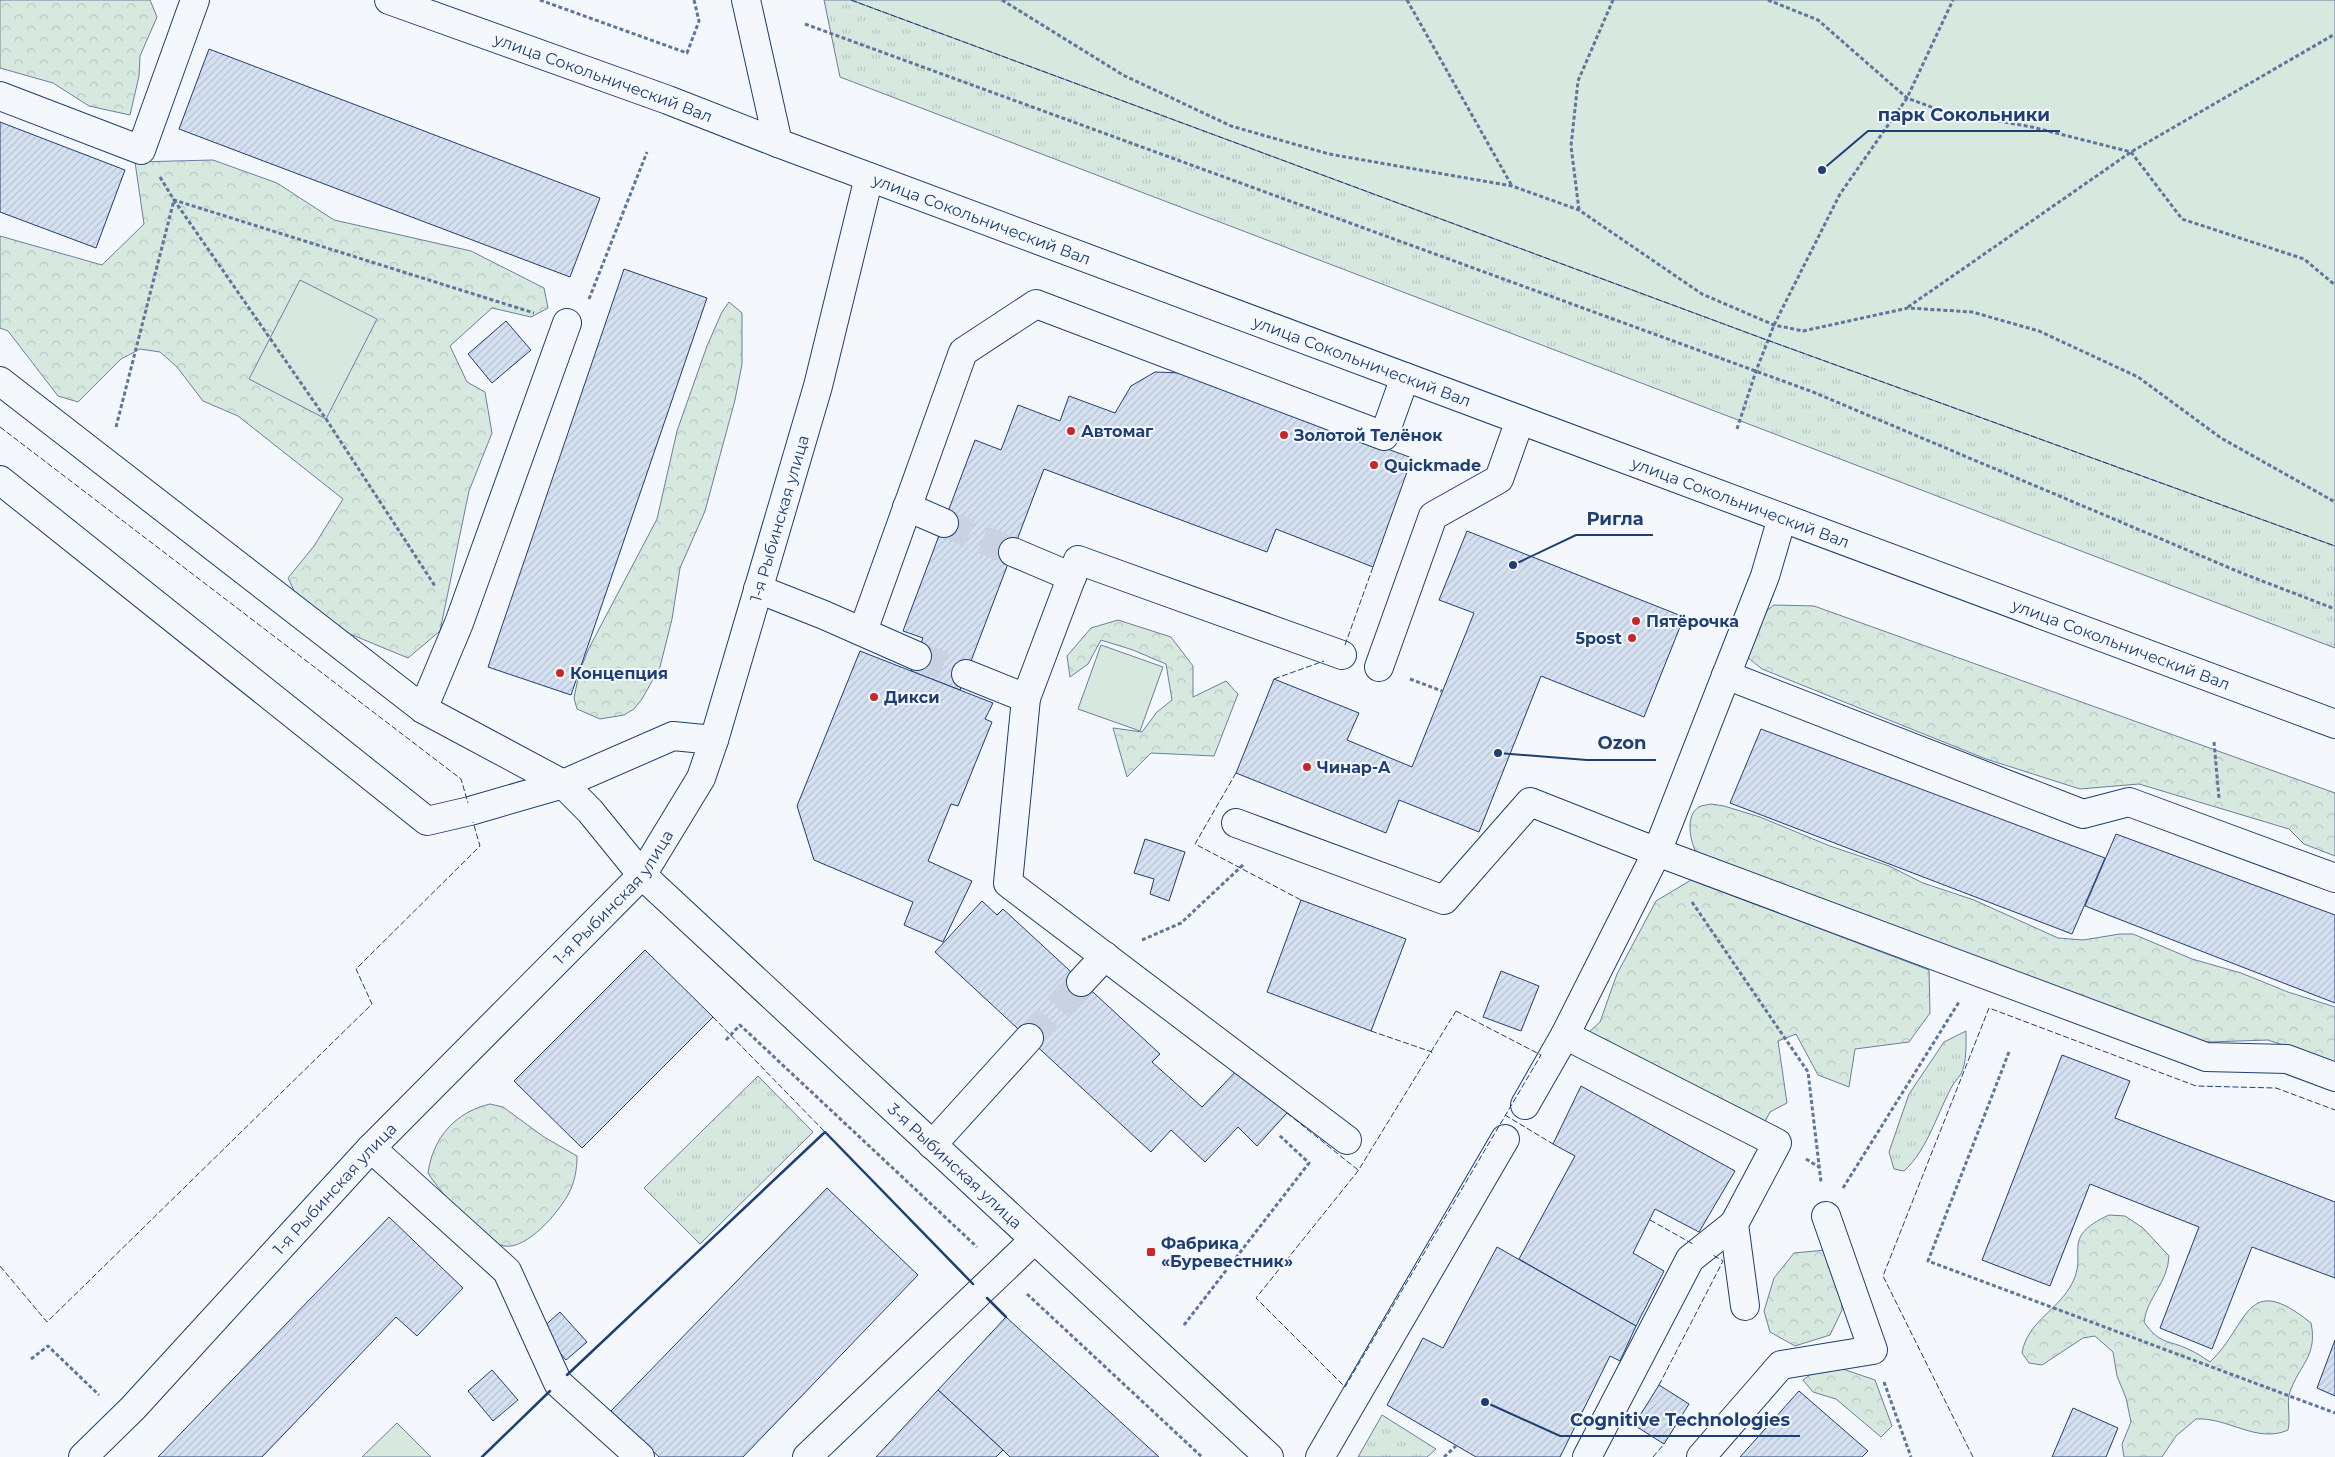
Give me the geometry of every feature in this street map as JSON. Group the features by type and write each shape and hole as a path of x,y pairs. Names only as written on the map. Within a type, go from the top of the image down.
{"main road":[{"path":"0,96 142,150 195,0"},
{"name":"улица Сокольнический Вал","path":"389,0 668,100 778,143 2335,724"},
{"path":"746,0 778,143"},
{"name":"1-я Рыбинская улица","path":"83,1457 133,1408 371,1148 642,875 701,778 714,740 818,386 869,177"},
{"path":"863,631 964,352 1036,304 1384,436 1404,377"},
{"path":"423,709 459,623 567,323"},
{"name":"3-я Рыбинская улица","path":"0,381 423,709 563,784 590,811 642,875 1269,1457"},
{"path":"1378,667 1433,516 1499,479 1520,420"},
{"path":"0,480 427,821 470,811 563,784 673,736 714,740"},
{"path":"907,507 944,523"},
{"path":"1525,1105 1565,1035 1657,852 1765,576 1782,518"},
{"path":"1013,552 1072,577"},
{"path":"1342,655 1078,560 1026,698 1008,883 1347,1140"},
{"path":"758,589 863,631 917,656"},
{"path":"966,674 1026,698"},
{"path":"1726,675 2084,814 2129,802 2335,878"},
{"path":"1236,823 1444,900 1530,802 1657,852 2206,1057 2287,1059 2335,1077"},
{"path":"1081,982 1105,956"},
{"path":"1565,1035 1777,1143 1734,1224 1690,1259 1586,1457"},
{"path":"932,1145 1029,1038"},
{"path":"1320,1457 1505,1139"},
{"path":"371,1148 506,1271 558,1383 640,1457"},
{"path":"1701,1457 1781,1365 1873,1350 1826,1216"},
{"path":"1734,1224 1746,1306"},
{"path":"807,1457 1034,1240"}],"path":[{"path":"540,0 687,53 699,21 694,0"},
{"path":"1002,0 1123,75 1231,126 1328,154 1512,186 1579,210 1702,294 1774,325 1803,331 1908,308 1972,312 2039,331 2138,377 2221,438 2335,502"},
{"path":"1407,0 1512,186"},
{"path":"1579,210 1571,146 1578,81 1613,0"},
{"path":"1768,0 1818,20 1907,98 1942,111 2032,127 2130,152 2182,219 2304,259 2335,285"},
{"path":"1737,429 1756,371 1774,325 1840,194 1907,98 1953,0"},
{"path":"805,24 1813,392 2244,574 2335,609"},
{"path":"1908,308 2130,152 2335,34"},
{"path":"142,150 174,200 321,410 459,623"},
{"path":"174,200 567,323 586,308 647,152"},
{"path":"106,464 174,200"},
{"path":"2214,742 2222,836"},
{"path":"1105,956 1181,923 1239,869 1269,835"},
{"path":"1691,901 1808,1072 1826,1216"},
{"path":"1826,1216 1978,971"},
{"path":"726,1040 740,1025 1202,1457"},
{"path":"2009,1052 1928,1261 2335,1413"},
{"path":"1184,1324 1309,1163 1273,1129"},
{"path":"31,1359 48,1346 100,1396"},
{"path":"1873,1350 1910,1457"},
{"path":"1444,1457 1456,1446"}],"green space":[{"path":"0,0 150,0 157,17 140,56 139,76 130,115 89,106 53,83 0,68"},
{"path":"824,0 851,0 1767,340 2335,546 2335,648 840,77"},
{"path":"851,0 2335,0 2335,546 1767,340"},
{"path":"213,160 277,183 334,220 471,251 544,288 548,308 531,317 492,308 450,346 467,382 485,392 492,433 469,491 440,631 408,658 350,634 297,597 288,578 314,546 343,499 238,416 203,401 177,367 160,352 140,349 121,359 78,402 58,396 8,331 0,328 0,236 102,265 144,224 135,162"},
{"path":"300,280 377,319 326,419 249,379"},
{"path":"729,302 742,313 742,364 735,400 705,511 680,568 672,619 660,667 642,699 634,709 624,715 600,719 577,709 574,698 579,673 588,650 657,519 677,431 707,346 722,312"},
{"path":"1774,605 1814,606 2335,793 2335,856 2304,844 2289,829 2139,784 2080,789 1986,759 1762,669 1746,656 1757,618"},
{"path":"1118,620 1171,637 1193,666 1193,697 1226,681 1238,694 1214,756 1151,753 1127,777 1113,728 1142,732 1157,712 1172,700 1166,664 1133,650 1101,640 1088,664 1070,677 1067,656 1091,628"},
{"path":"1101,645 1163,667 1140,731 1078,709"},
{"path":"1711,804 1760,817 1830,846 1889,866 1923,883 1974,900 2058,938 2083,940 2120,934 2133,934 2192,959 2241,973 2288,992 2335,1007 2335,1062 2268,1040 2208,1042 2184,1038 1696,852 1692,841 1690,822 1699,807"},
{"path":"1691,880 1929,970 1930,1013 1909,1042 1855,1049 1849,1087 1818,1075 1796,1034 1778,1041 1787,1103 1770,1112 1762,1127 1588,1033 1600,1022 1617,974 1656,901"},
{"path":"1966,1031 1966,1053 1961,1074 1948,1094 1926,1141 1913,1162 1904,1171 1894,1169 1889,1152 1909,1094 1944,1042"},
{"path":"758,1076 813,1132 700,1244 644,1188"},
{"path":"490,1104 503,1107 544,1137 577,1156 574,1179 569,1193 558,1210 532,1236 513,1246 495,1243 485,1236 442,1192 428,1173 435,1148 448,1128 467,1113"},
{"path":"2109,1215 2125,1216 2143,1228 2169,1256 2165,1274 2149,1305 2144,1322 2160,1339 2193,1351 2210,1362 2251,1308 2261,1302 2273,1301 2289,1308 2311,1323 2312,1344 2310,1352 2289,1396 2288,1430 2265,1434 2208,1419 2196,1419 2176,1436 2162,1457 2124,1457 2122,1444 2131,1422 2126,1398 2117,1376 2113,1352 2095,1336 2083,1338 2042,1365 2029,1363 2022,1353 2025,1343 2035,1326 2057,1304 2070,1287 2076,1275 2078,1265 2079,1239 2093,1224"},
{"path":"1826,1250 1841,1287 1842,1310 1830,1335 1795,1346 1770,1332 1764,1311 1774,1278 1794,1253"},
{"path":"1834,1366 1875,1380 1892,1426 1881,1437 1836,1399 1813,1392 1803,1380 1816,1371"},
{"path":"1382,1415 1436,1449 1427,1457 1358,1457"},
{"path":"397,1423 431,1457 362,1457"}],"building":[{"path":"209,49 600,198 570,277 179,129"},
{"path":"0,122 125,170 96,248 0,212"},
{"path":"624,269 707,298 571,695 488,667"},
{"path":"506,321 531,350 492,383 468,354"},
{"path":"1155,372 1182,373 1412,458 1373,567 1276,529 1267,552 1044,469 960,690 911,671 923,638 903,631 975,440 1001,450 1018,405 1060,421 1069,396 1115,413 1131,386"},
{"path":"1467,531 1684,617 1644,717 1541,676 1479,832 1399,800 1386,833 1236,773 1274,679 1359,713 1347,740 1412,767 1474,613 1439,600"},
{"path":"860,651 993,703 985,719 992,722 958,806 951,804 928,861 972,881 943,942 904,925 913,902 814,860 797,806"},
{"path":"1761,729 2105,858 2072,934 1730,803"},
{"path":"2116,834 2335,915 2335,1003 2085,906"},
{"path":"1145,839 1185,852 1169,901 1150,894 1154,879 1134,873"},
{"path":"1301,900 1406,939 1371,1031 1267,992"},
{"path":"982,901 997,915 1003,909 1160,1054 1152,1062 1202,1107 1239,1068 1287,1113 1257,1146 1238,1127 1205,1162 1171,1130 1151,1152 935,952"},
{"path":"645,950 713,1017 582,1148 514,1081"},
{"path":"1501,971 1539,986 1521,1031 1483,1017"},
{"path":"2062,1055 2130,1081 2115,1118 2335,1202 2335,1278 2252,1247 2212,1349 2160,1328 2199,1227 2090,1184 2050,1286 1982,1260"},
{"path":"1581,1086 1735,1171 1699,1232 1655,1209 1633,1253 1664,1271 1636,1326 1519,1259 1575,1156 1553,1144"},
{"path":"827,1188 918,1275 743,1457 659,1457 611,1411"},
{"path":"389,1217 463,1288 417,1336 396,1317 262,1457 158,1457"},
{"path":"1497,1247 1636,1326 1620,1361 1610,1356 1560,1457 1476,1457 1387,1405 1423,1338 1443,1348"},
{"path":"560,1312 587,1342 566,1360 540,1330"},
{"path":"1006,1317 1159,1457 1010,1457 938,1390"},
{"path":"2335,1340 2335,1396 2317,1388"},
{"path":"492,1370 518,1400 493,1421 468,1391"},
{"path":"1659,1385 1689,1404 1664,1444 1634,1425"},
{"path":"938,1390 1003,1450 996,1457 876,1457"},
{"path":"1799,1391 1868,1451 1862,1457 1740,1457"},
{"path":"2073,1408 2118,1428 2106,1457 2052,1457"}],"tunnel":[{"path":"944,523 1013,552"},
{"path":"917,656 966,674"},
{"path":"1029,1038 1081,982"}],"fence":[{"path":"851,0 1767,340 2335,546"},
{"path":"0,427 461,779 468,803"},
{"path":"1345,645 1373,567"},
{"path":"1274,679 1324,661"},
{"path":"1236,773 1195,844 1301,900"},
{"path":"0,1266 47,1322 372,1004 356,969 480,846 473,822"},
{"path":"1973,1457 1883,1276 1989,1008 2196,1086 2276,1088 2335,1110"},
{"path":"1456,1011 1541,1055 1345,1387 1256,1298 1358,1171 1456,1011"},
{"path":"713,1017 825,1132"},
{"path":"1371,1031 1432,1052 1431,1054"},
{"path":"1287,1113 1358,1170"},
{"path":"1505,1115 1553,1144"},
{"path":"1650,1220 1693,1244"},
{"path":"1659,1385 1723,1261 1713,1255"},
{"path":"1653,1457 1664,1444"}],"wall":[{"path":"567,1375 825,1132 973,1284"},
{"path":"987,1298 1006,1317"},
{"path":"482,1457 550,1391"}],"place":[{"name":"парк Сокольники","path":"1822,170"},
{"name":"Автомаг","path":"1071,431"},
{"name":"Золотой Телёнок","path":"1284,435"},
{"name":"Quickmade","path":"1374,465"},
{"name":"Ригла","path":"1513,565"},
{"name":"Пятёрочка","path":"1636,621"},
{"name":"5post","path":"1632,638"},
{"name":"Концепция","path":"560,673"},
{"name":"Дикси","path":"874,697"},
{"name":"Ozon","path":"1498,753"},
{"name":"Чинар-А","path":"1307,767"},
{"name":"Фабрика «Буревестник»","path":"1151,1252"},
{"name":"Cognitive Technologies","path":"1485,1402"}]}
